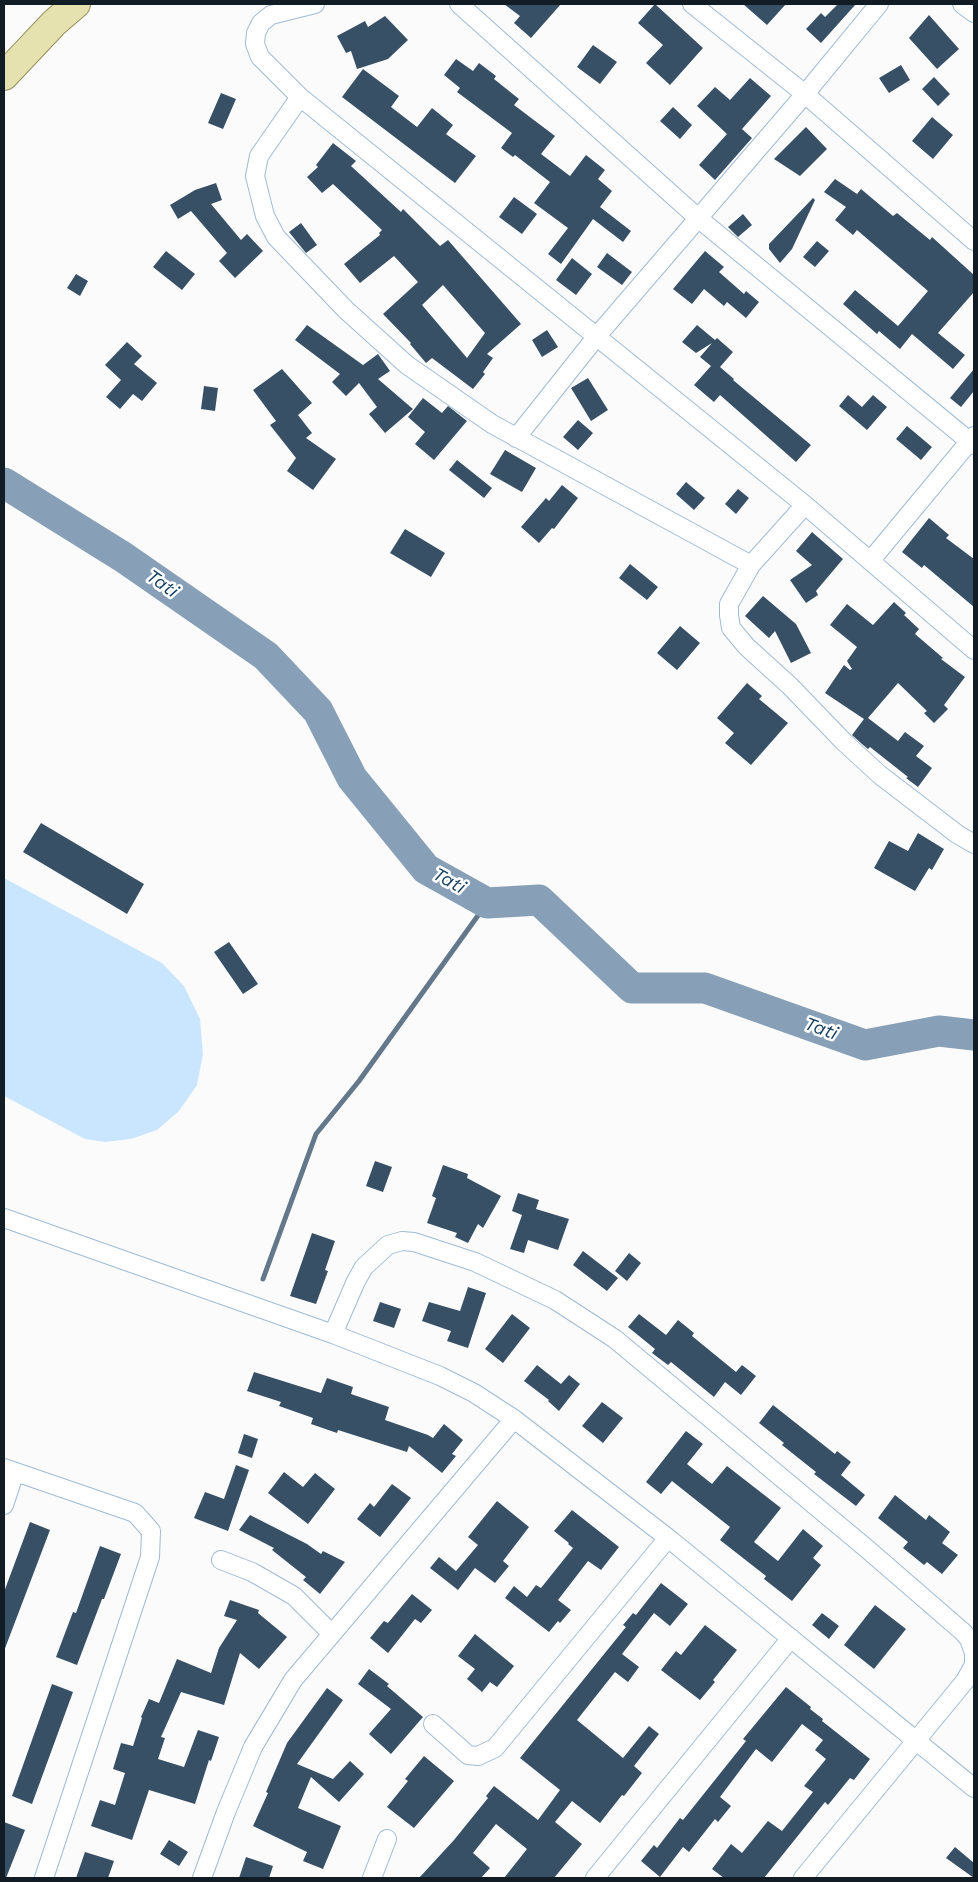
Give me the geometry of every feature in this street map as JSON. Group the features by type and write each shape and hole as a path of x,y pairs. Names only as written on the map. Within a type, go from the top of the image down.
{"main road":[{"path":"4,76 54,23 76,4"}],"street":[{"path":"315,4 271,14 261,23 256,33 255,44 260,57 300,97 805,505 974,650"},
{"path":"459,4 698,218 973,441 871,560"},
{"path":"692,4 805,94 974,241"},
{"path":"516,438 597,336 805,94 879,4"},
{"path":"962,4 974,13"},
{"path":"300,97 259,156 256,176 265,216 276,237 346,310 407,365 446,394 516,438 751,565"},
{"path":"805,505 751,565 729,604 731,628 737,637 790,686 844,742 880,775 957,834 974,844"},
{"path":"4,1218 333,1334 440,1376 474,1393 514,1419 668,1538 974,1788"},
{"path":"333,1334 364,1266 388,1245 402,1241 414,1242 475,1262 555,1300 614,1339 866,1548 963,1632 969,1639 974,1653 974,1665 970,1673 803,1878"},
{"path":"202,1878 226,1812 253,1747 293,1680 514,1419"},
{"path":"4,1505 10,1470 135,1513 151,1531 150,1557 44,1878"},
{"path":"433,1724 468,1755 478,1756 495,1748 668,1538"},
{"path":"220,1560 252,1572 294,1596 332,1634"},
{"path":"595,1878 790,1638"},
{"path":"372,1878 387,1839"}],"shaded area":[{"path":"4,878 162,963 184,986 200,1019 203,1054 197,1085 179,1111 157,1130 131,1139 105,1142 85,1139 4,1096"}],"building":[{"path":"504,4 561,4 531,38 514,23 520,16"},
{"path":"655,4 703,48 670,85 646,63 663,45 638,23"},
{"path":"743,4 786,4 767,25"},
{"path":"838,4 856,4 821,43 806,29 821,13 825,17"},
{"path":"929,15 959,49 937,69 909,38"},
{"path":"385,16 408,40 388,59 357,69 351,51 346,53 337,36 365,21 368,27"},
{"path":"593,45 617,62 600,84 577,67"},
{"path":"456,59 473,71 479,63 496,76 494,79 519,99 514,105 555,136 541,154 570,176 586,155 605,170 598,179 612,191 600,207 631,231 623,242 593,219 561,264 548,254 568,228 534,203 550,182 515,155 513,157 501,148 512,133 457,92 460,88 444,75"},
{"path":"901,65 910,80 889,93 879,78"},
{"path":"363,69 399,96 391,107 417,127 432,108 453,125 446,134 476,156 455,183 342,97"},
{"path":"934,77 950,94 938,106 922,89"},
{"path":"750,78 771,96 742,129 752,138 715,180 699,165 727,134 697,106 715,87 730,100"},
{"path":"221,93 236,99 223,129 208,123"},
{"path":"673,107 692,125 680,139 660,121"},
{"path":"932,117 953,135 933,159 912,141"},
{"path":"806,127 827,149 800,176 774,159"},
{"path":"333,143 356,161 351,166 401,212 403,209 440,246 448,240 521,324 487,354 493,358 483,372 485,374 473,389 432,358 426,363 411,343 383,314 418,282 394,256 360,283 344,264 380,235 379,233 382,230 333,184 322,193 307,177 318,167 316,165","holes":["443,285 485,333 467,358 422,305"]},
{"path":"835,179 857,194 861,189 893,216 897,213 930,240 932,237 974,275 974,292 938,333 965,355 953,369 912,334 900,349 879,331 877,334 843,304 855,290 898,326 928,291 857,230 853,235 835,220 846,207 824,192"},
{"path":"216,183 222,200 211,204 241,240 247,234 263,251 235,278 219,261 227,253 191,211 178,219 170,205 195,190"},
{"path":"514,197 537,214 522,234 499,217"},
{"path":"813,198 815,200 792,249 780,263 769,249 769,244"},
{"path":"743,214 752,225 738,237 728,227"},
{"path":"301,223 317,245 306,253 289,232"},
{"path":"817,241 829,251 815,267 803,257"},
{"path":"166,251 195,274 182,290 153,267"},
{"path":"705,251 724,267 719,272 744,294 746,291 759,302 746,318 727,302 724,306 704,289 692,304 673,289"},
{"path":"607,253 632,272 622,285 597,267"},
{"path":"572,258 592,274 576,295 556,280"},
{"path":"76,274 88,281 80,296 67,288"},
{"path":"307,325 363,365 378,354 390,371 378,379 413,409 385,433 369,414 377,407 359,383 346,396 332,382 340,374 295,340"},
{"path":"697,325 715,340 717,338 733,352 720,367 811,445 796,462 720,395 714,402 694,385 711,366 700,357 712,343 696,353 682,342"},
{"path":"547,330 558,347 542,357 532,340"},
{"path":"127,342 142,356 134,364 157,383 142,401 133,394 120,409 106,397 121,380 105,365"},
{"path":"282,369 312,403 298,415 312,433 306,438 336,459 313,490 287,471 296,458 270,425 276,421 253,390"},
{"path":"974,369 974,391 961,407 950,398"},
{"path":"588,378 608,410 591,421 571,388"},
{"path":"204,386 218,388 215,411 201,409"},
{"path":"848,395 862,407 873,395 887,407 867,430 839,406"},
{"path":"423,398 442,413 448,406 467,421 434,460 415,444 425,432 408,417"},
{"path":"578,420 593,433 578,450 563,437"},
{"path":"907,426 932,447 921,460 896,439"},
{"path":"505,450 536,468 522,492 490,474"},
{"path":"457,460 492,488 484,498 449,470"},
{"path":"686,482 705,498 694,510 676,494"},
{"path":"562,485 578,498 554,529 552,528 539,543 521,527 546,498 549,501"},
{"path":"738,489 749,498 736,514 725,504"},
{"path":"929,518 949,535 946,538 974,559 974,607 924,565 922,568 902,552"},
{"path":"405,529 445,553 431,577 390,553"},
{"path":"812,532 843,559 816,591 818,595 806,603 790,580 812,565 796,551"},
{"path":"630,564 658,587 647,600 619,578"},
{"path":"763,596 796,624 811,653 791,663 775,631 769,638 745,616"},
{"path":"894,602 919,629 915,634 943,658 941,659 965,677 944,705 948,709 934,723 924,713 927,711 898,683 868,718 898,741 905,732 924,746 916,756 932,768 918,787 870,747 868,749 852,735 864,719 825,693 844,665 850,670 852,669 847,661 857,647 830,625 847,604 873,625"},
{"path":"680,626 700,643 677,670 657,653"},
{"path":"747,683 762,696 759,699 788,723 751,765 725,743 734,733 717,718"},
{"path":"41,823 144,884 127,914 23,852"},
{"path":"918,833 944,849 932,870 929,868 915,891 874,868 889,841 908,851"},
{"path":"229,942 258,984 243,994 214,952"},
{"path":"375,1161 392,1167 383,1192 366,1186"},
{"path":"443,1165 468,1174 467,1178 501,1196 483,1228 478,1224 468,1243 455,1237 457,1233 427,1223 436,1198 432,1196"},
{"path":"518,1193 539,1200 536,1209 569,1219 558,1250 528,1240 524,1253 510,1249 522,1215 512,1211"},
{"path":"312,1233 335,1241 325,1270 328,1271 316,1304 290,1296"},
{"path":"583,1251 618,1278 607,1291 573,1265"},
{"path":"629,1253 641,1263 627,1281 615,1271"},
{"path":"468,1287 486,1293 468,1348 447,1341 451,1331 422,1321 429,1302 460,1311"},
{"path":"380,1302 401,1309 394,1328 373,1321"},
{"path":"512,1314 530,1328 503,1363 485,1349"},
{"path":"639,1314 666,1335 678,1320 694,1333 692,1336 736,1372 742,1365 756,1376 741,1395 725,1382 714,1397 671,1362 668,1365 652,1353 655,1349 628,1327"},
{"path":"537,1365 561,1384 569,1375 580,1384 559,1411 549,1400 524,1381"},
{"path":"254,1372 321,1393 327,1378 353,1387 351,1394 389,1407 385,1420 433,1438 444,1424 463,1440 452,1454 456,1456 442,1473 409,1446 407,1452 338,1430 337,1433 311,1424 313,1418 279,1406 281,1402 247,1391"},
{"path":"602,1402 623,1418 603,1443 582,1426"},
{"path":"773,1405 835,1454 837,1451 851,1462 841,1475 865,1495 856,1506 814,1474 816,1472 782,1445 784,1443 759,1423"},
{"path":"686,1431 703,1444 687,1464 712,1484 727,1466 781,1508 754,1542 778,1561 803,1529 823,1546 813,1558 821,1565 792,1601 764,1579 766,1576 720,1540 730,1527 672,1481 661,1494 646,1482"},
{"path":"244,1434 258,1439 252,1458 238,1453"},
{"path":"236,1465 249,1470 228,1531 194,1518 205,1492 224,1499"},
{"path":"284,1472 303,1487 315,1473 335,1489 308,1524 268,1493"},
{"path":"392,1484 411,1498 380,1537 357,1519 370,1503 374,1507"},
{"path":"895,1495 926,1520 929,1515 950,1532 942,1543 958,1555 942,1574 927,1562 924,1565 903,1548 908,1542 878,1518"},
{"path":"497,1501 529,1527 503,1561 509,1566 495,1583 475,1568 458,1590 430,1568 439,1557 456,1571 478,1545 468,1537"},
{"path":"572,1510 619,1547 601,1570 588,1561 558,1600 571,1610 549,1632 505,1598 514,1586 527,1597 536,1585 541,1588 573,1548 554,1531"},
{"path":"250,1515 307,1544 321,1554 323,1551 345,1562 320,1594 303,1580 306,1577 272,1550 274,1548 239,1530"},
{"path":"30,1522 50,1530 4,1651 4,1592"},
{"path":"100,1546 121,1554 77,1665 56,1657 73,1612 76,1613"},
{"path":"661,1583 688,1604 670,1626 654,1613 622,1654 639,1667 628,1682 615,1672 577,1720 623,1758 649,1726 659,1734 634,1766 642,1773 624,1796 622,1795 600,1823 572,1801 555,1822 582,1844 554,1878 504,1878 527,1849 496,1824 473,1853 490,1868 481,1878 419,1878 454,1840 488,1798 486,1796 494,1786 538,1820 560,1790 520,1758 626,1627 623,1625 633,1613 636,1615"},
{"path":"412,1594 432,1610 421,1623 415,1619 388,1653 370,1638 384,1621 388,1623"},
{"path":"230,1600 259,1610 258,1613 287,1637 259,1669 240,1653 224,1705 181,1692 161,1737 165,1738 158,1759 184,1767 198,1730 219,1737 211,1761 209,1760 195,1804 149,1790 132,1840 91,1826 100,1800 115,1805 125,1773 113,1769 121,1743 133,1746 141,1717 149,1699 159,1703 177,1659 211,1673 219,1648 237,1620 224,1616"},
{"path":"875,1605 906,1629 874,1669 844,1645"},
{"path":"822,1613 839,1626 829,1639 812,1625"},
{"path":"705,1625 737,1650 700,1700 661,1670 676,1651 681,1655"},
{"path":"475,1634 514,1666 497,1687 490,1682 482,1692 467,1679 475,1669 458,1656"},
{"path":"369,1669 389,1684 387,1686 423,1717 391,1754 369,1734 391,1709 358,1684"},
{"path":"52,1684 73,1692 32,1804 12,1796"},
{"path":"786,1687 811,1707 810,1709 823,1719 822,1721 870,1759 854,1780 850,1778 828,1805 825,1802 764,1878 724,1878 712,1869 731,1844 742,1853 768,1821 782,1831 813,1792 804,1786 826,1759 815,1750 823,1740 802,1724 772,1762 756,1749 720,1797 731,1806 718,1822 715,1819 689,1852 683,1847 660,1877 641,1861 654,1845 657,1848 680,1818 683,1820 746,1741 743,1739"},
{"path":"327,1688 343,1700 297,1764 333,1779 350,1761 364,1774 339,1802 311,1777 298,1808 341,1826 323,1869 303,1861 307,1852 253,1826 287,1743"},
{"path":"424,1756 454,1781 414,1828 387,1807 408,1781 405,1779"},
{"path":"4,1822 25,1830 6,1878 4,1878"},
{"path":"169,1840 188,1852 179,1866 160,1854"},
{"path":"955,1847 974,1863 974,1878 946,1858"},
{"path":"85,1852 114,1861 108,1878 76,1878"},
{"path":"246,1857 273,1866 269,1878 239,1878"}],"waterway":[{"name":"Tati","path":"4,483 123,557 266,656 318,711 352,778 426,869 487,903 539,900 632,988 705,988 865,1045 939,1031 974,1035"},
{"path":"263,1279 316,1134 359,1081 487,903"}]}
